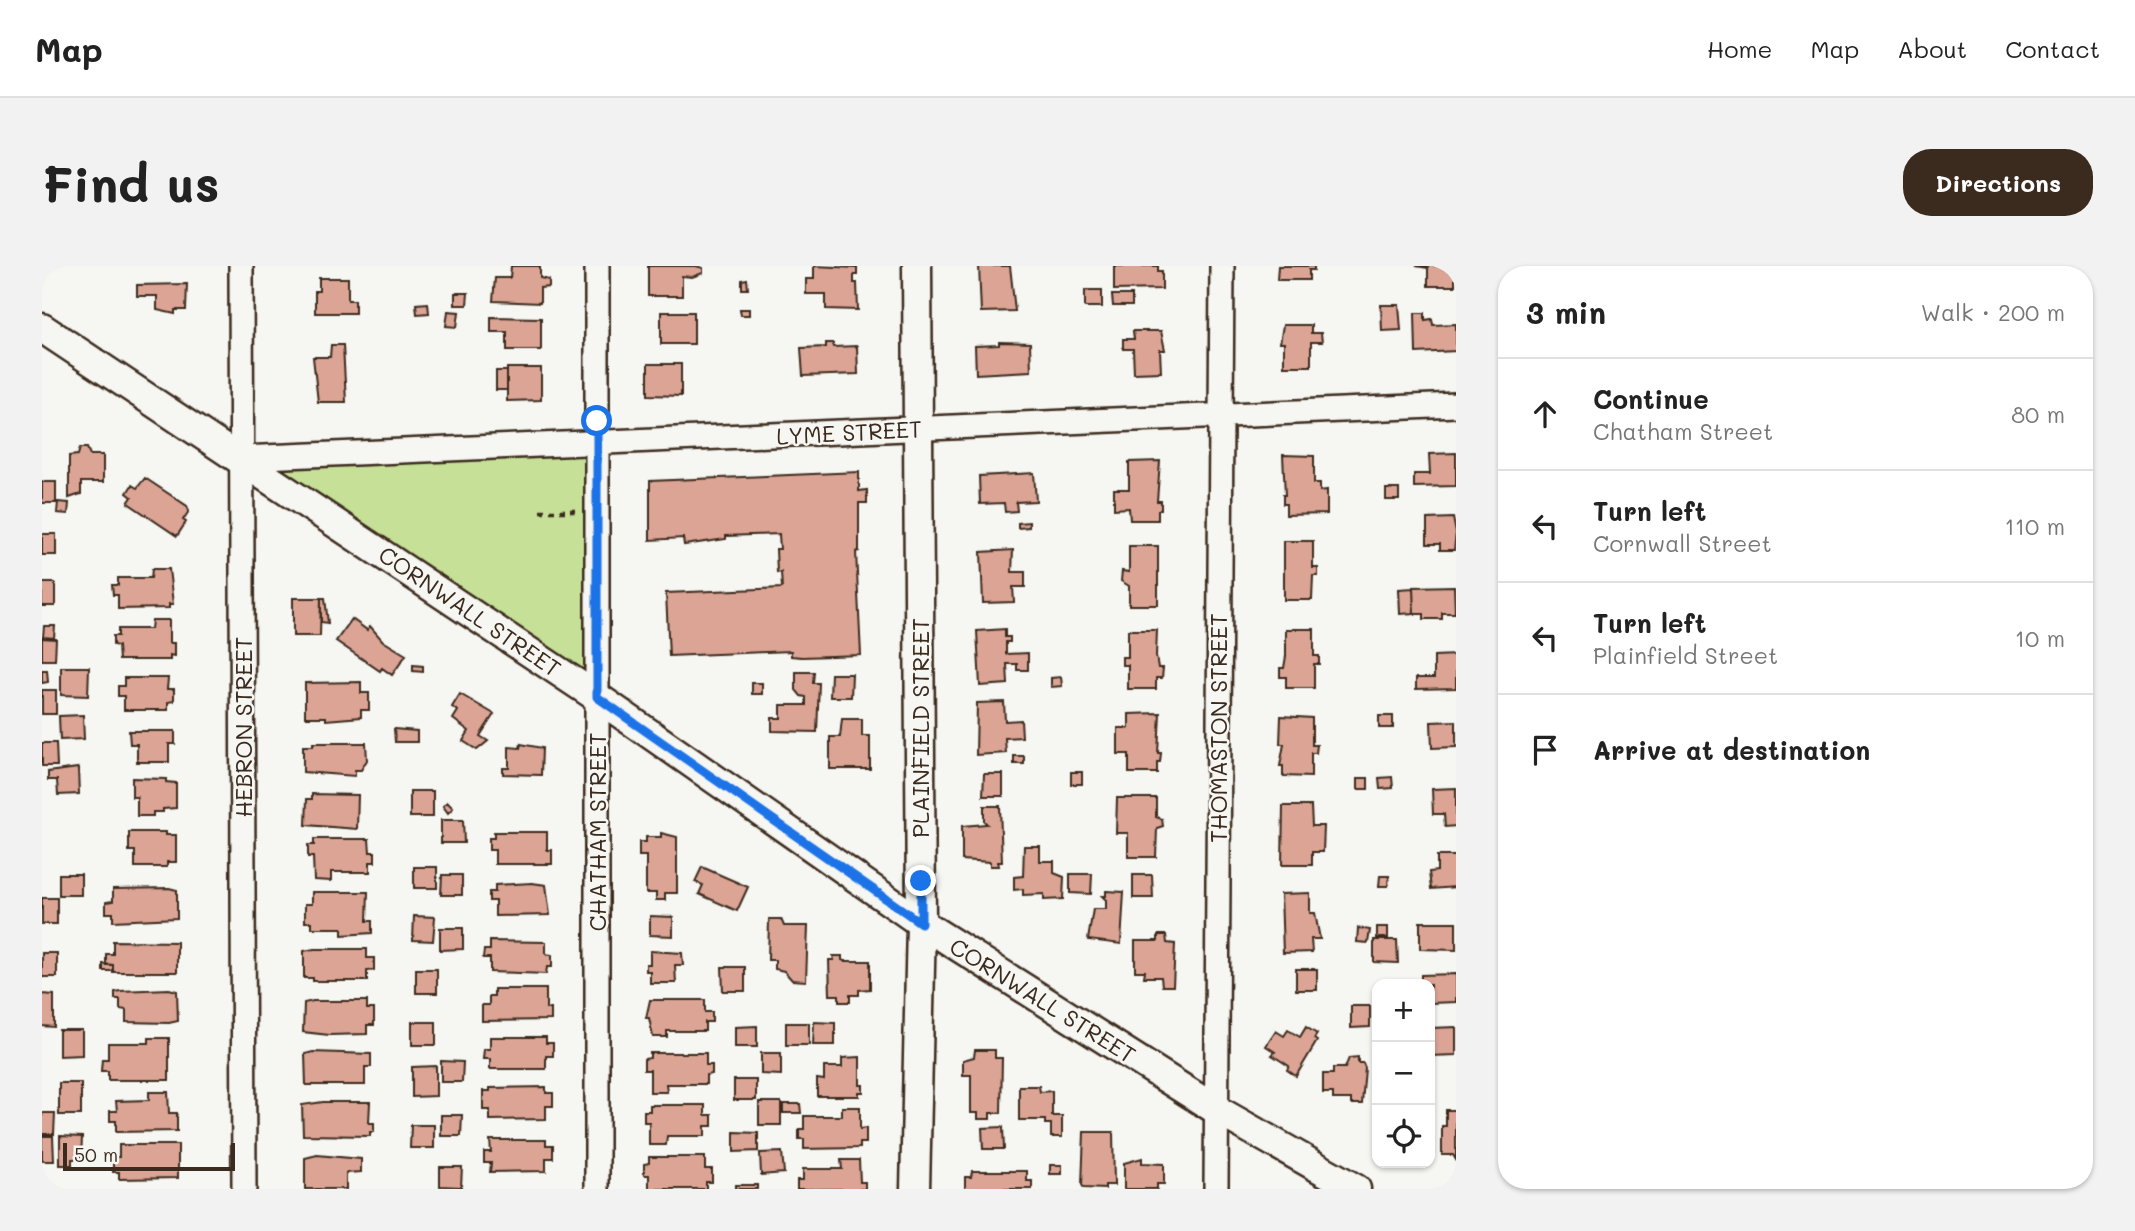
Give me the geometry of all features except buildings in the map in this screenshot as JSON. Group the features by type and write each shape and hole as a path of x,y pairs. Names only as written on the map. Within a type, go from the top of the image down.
{"street":[{"name":"HEBRON STREET","path":"241,266 244,1189"},
{"name":"CHATHAM STREET","path":"597,266 597,1189"},
{"name":"PLAINFIELD STREET","path":"915,1189 921,923 917,266"},
{"name":"THOMASTON STREET","path":"1216,1189 1222,266"},
{"name":"CORNWALL STREET","path":"42,328 242,458 597,697 921,923 1215,1110 1356,1189"},
{"name":"LYME STREET","path":"242,458 1456,405"}],"path":[{"path":"540,511 575,511"}],"green space":[{"path":"598,444 597,697 242,458"}],"route":[{"path":"597,421 597,697 921,923 921,881"}]}
